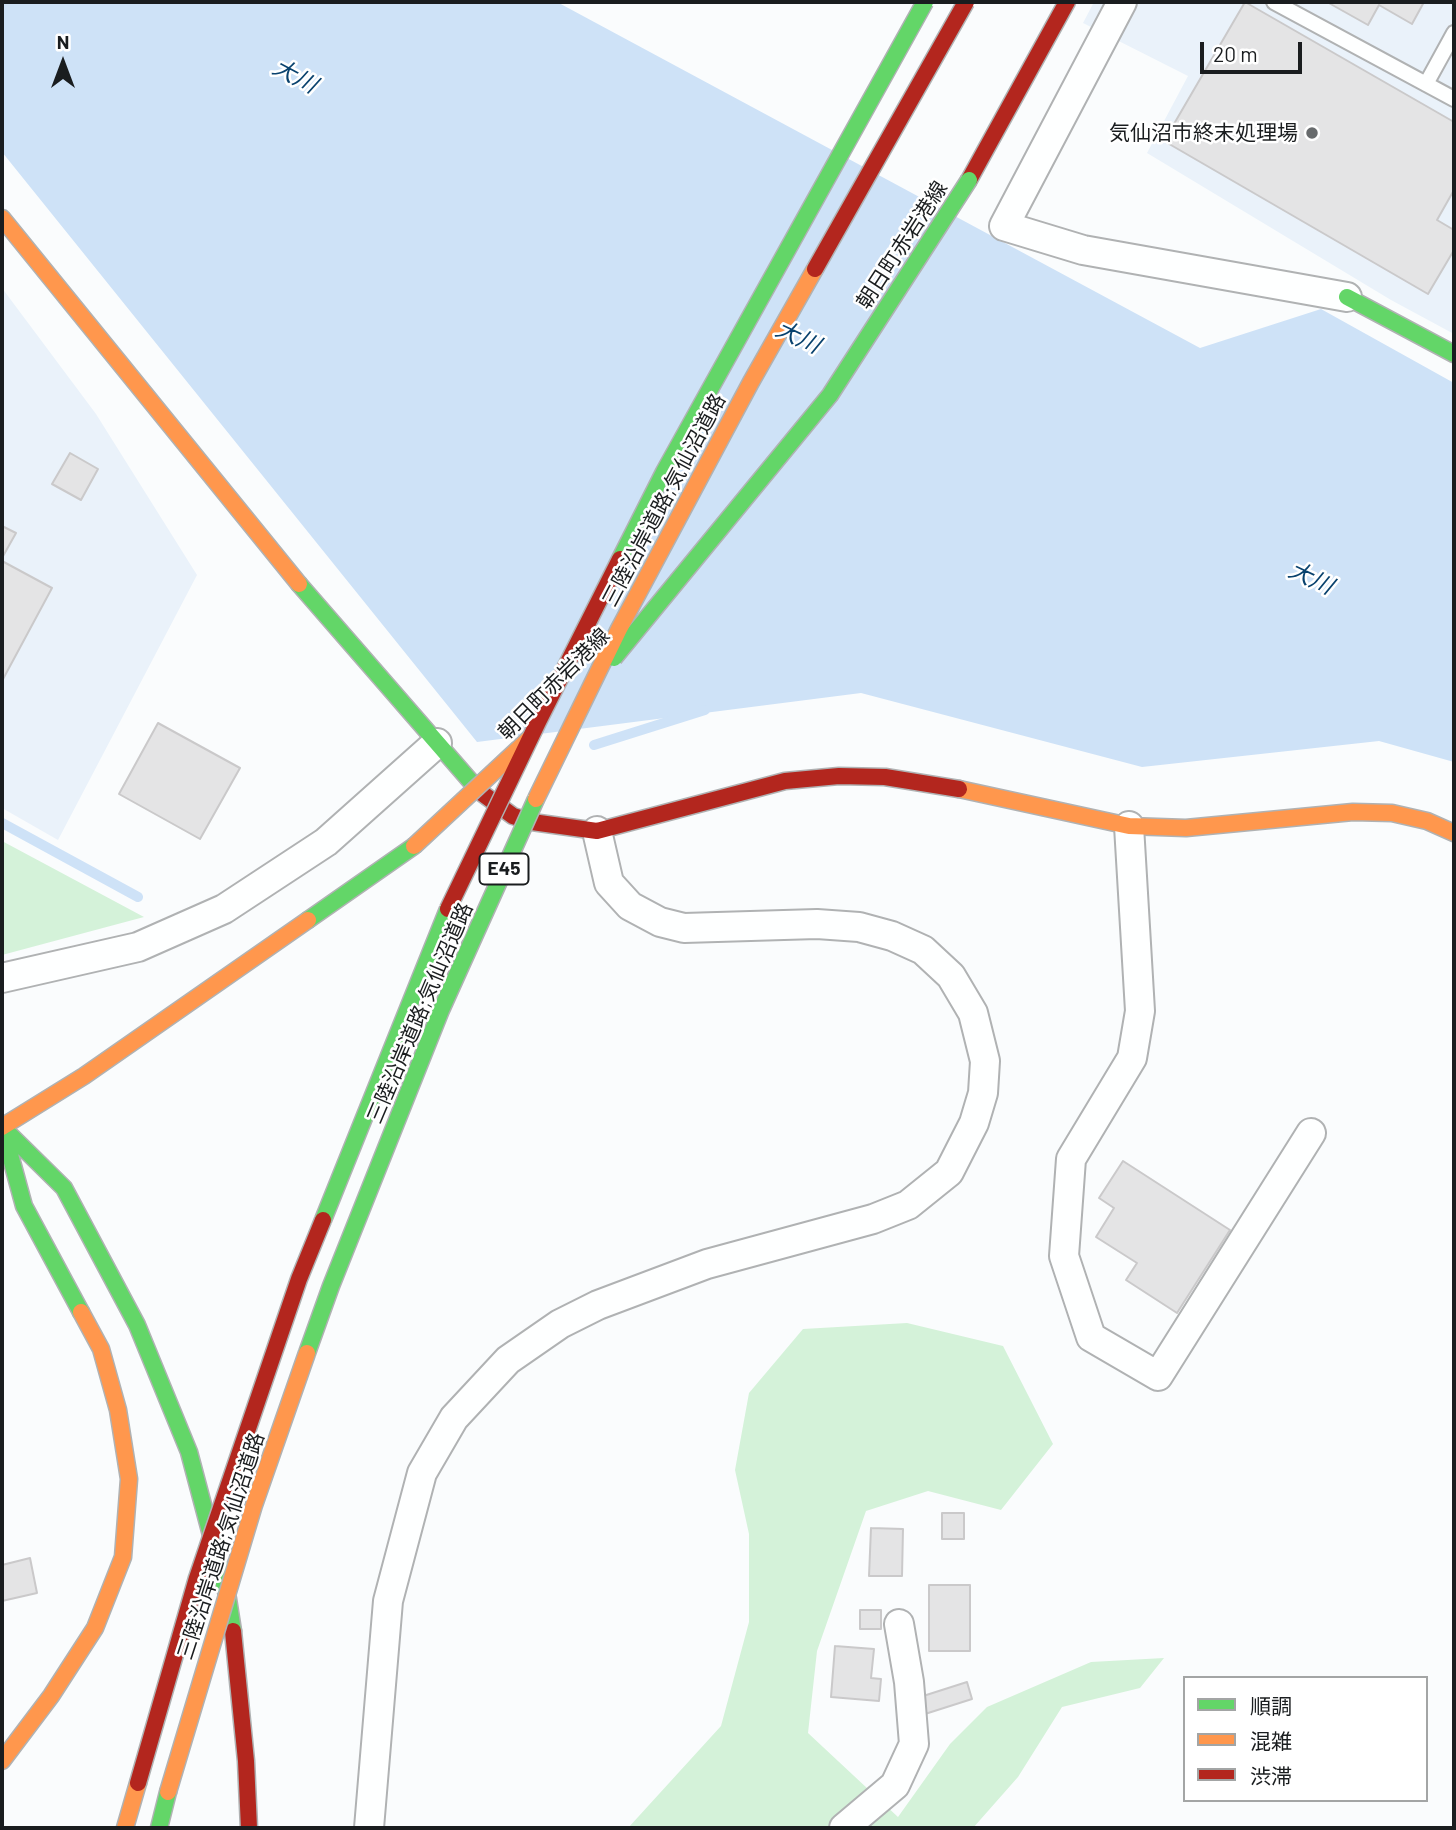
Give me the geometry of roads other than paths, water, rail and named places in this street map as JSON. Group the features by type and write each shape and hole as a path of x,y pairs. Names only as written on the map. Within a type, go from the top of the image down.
{"main road":[{"name":"三陸沿岸道路;気仙沼道路","path":"125,1828 197,1577 299,1279 447,912 538,722 664,472 925,2"},
{"name":"三陸沿岸道路;気仙沼道路","path":"159,1828 208,1653 254,1505 331,1286 441,1010 533,806 619,629 751,382 966,2"},
{"name":"朝日町赤岩港線","path":"2,1127 84,1076 414,846 606,667 830,396 969,180 1067,2"},
{"path":"2,218 291,575 483,796 513,816 532,822 597,831 785,781 839,776 885,777 926,782 1129,826 1186,828 1353,812 1392,813 1427,821 1454,833"},
{"path":"1347,297 1454,354"},
{"path":"2,1127 24,1206 101,1349 118,1410 129,1479 123,1557 94,1628 51,1696 2,1761"},
{"path":"2,1127 64,1188 137,1325 189,1452 228,1599 238,1669 246,1761 248,1828"}],"street":[{"path":"1122,2 1004,226 1083,250 1347,297"},
{"path":"2,978 138,947 224,909 326,842 437,743"},
{"path":"1129,826 1140,1011 1132,1058 1071,1159 1064,1256 1091,1337 1158,1377 1311,1133"},
{"path":"369,1828 388,1601 422,1472 454,1418 508,1360 560,1324 597,1305 707,1264 873,1219 908,1205 949,1171 974,1123 983,1093 985,1061 973,1013 951,976 923,950 892,936 859,927 817,924 684,928 660,922 630,906 609,883 597,831"},
{"path":"844,1828 895,1785 914,1744 909,1682 899,1624"}],"lane":[{"path":"1274,2 1454,99"},
{"path":"1426,84 1454,33"}],"water":[{"name":"大川","path":"2,2 557,2 1200,348 1321,309 1454,383 1454,762 1379,741 1142,767 861,693 477,742 2,152"}],"waterway":[{"path":"594,745 705,710"},
{"path":"2,823 138,897"}],"place":[{"name":"気仙沼市終末処理場","path":"1312,133"}]}
